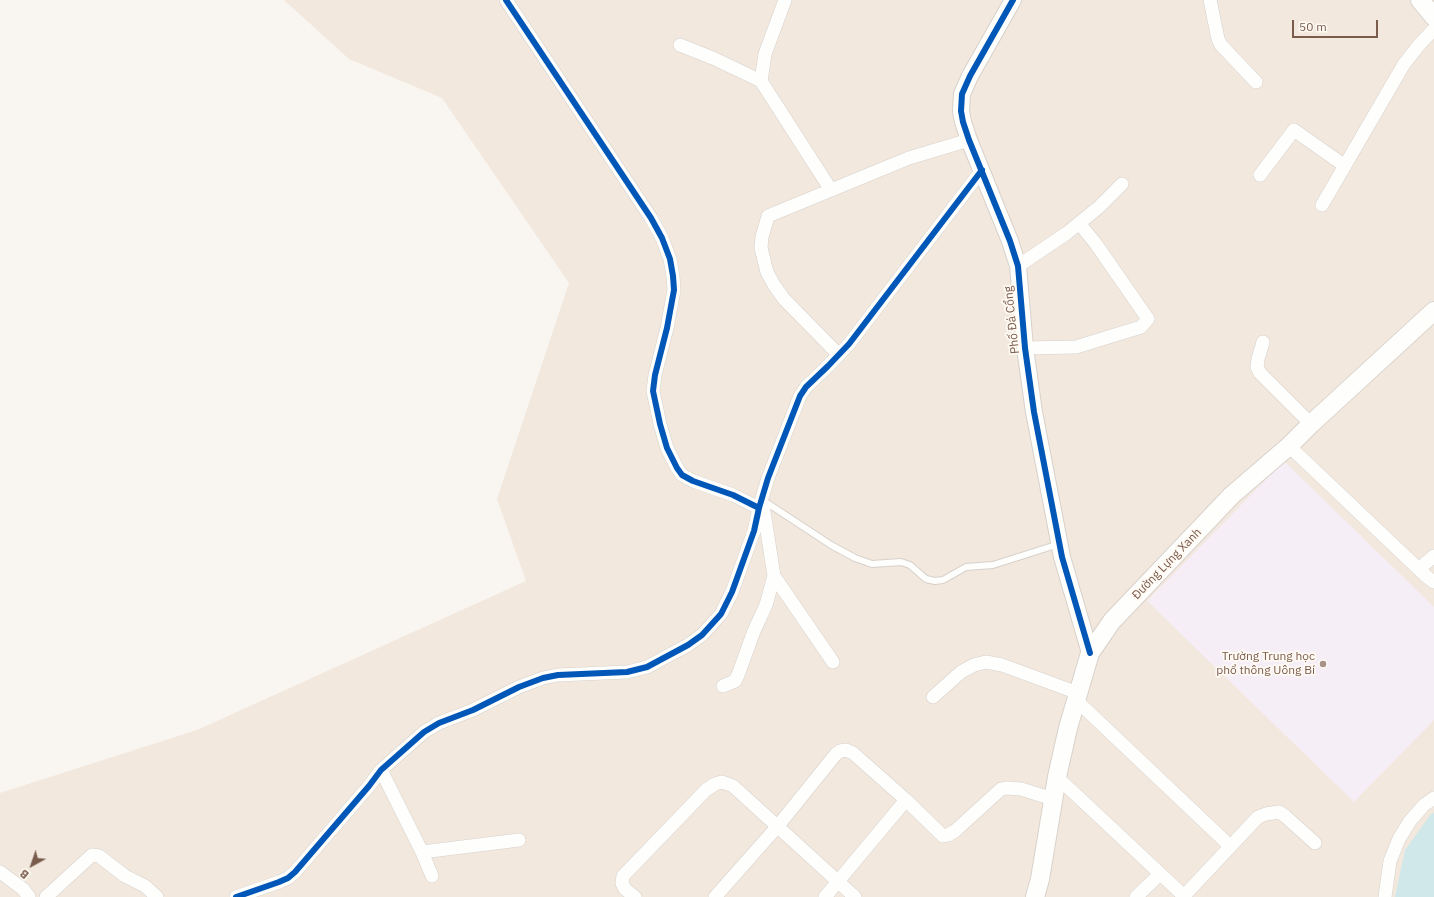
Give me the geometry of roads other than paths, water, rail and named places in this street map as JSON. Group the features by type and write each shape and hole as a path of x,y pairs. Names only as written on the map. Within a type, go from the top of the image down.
{"main road":[{"path":"1420,0 1434,17"},
{"name":"Đường Lựng Xanh","path":"1035,897 1040,880 1057,777 1068,728 1090,653 1112,621 1232,495 1289,446 1434,311"}],"street":[{"path":"506,0 651,218 662,238 670,259 674,276 674,290 670,314 655,375 653,391 660,424 667,448 673,461 682,475 693,481 760,504"},
{"path":"761,81 765,54 785,0"},
{"name":"Phố Đá Cổng","path":"1013,0 970,76 962,94 961,111 969,140 1010,241 1018,266 1025,348 1034,412 1059,544 1090,653"},
{"path":"1210,0 1218,39 1221,45 1256,82"},
{"path":"1322,205 1404,64 1434,29"},
{"path":"680,45 715,59 761,81 831,190"},
{"path":"1260,175 1294,130 1345,166"},
{"path":"839,355 798,314 774,285 767,272 761,248 762,237 768,216 909,158 969,140"},
{"path":"236,897 279,882 288,878 295,872 381,770 424,732 439,723 473,710 543,678 558,675 627,672 647,667 688,645 702,635 721,614 732,592 754,531 768,478 800,396 806,387 849,344 982,170"},
{"path":"1018,266 1079,223 1099,207 1122,184"},
{"path":"1025,348 1076,347 1141,327 1148,319 1090,236 1079,223"},
{"path":"1263,342 1257,367 1260,373 1311,424"},
{"path":"1289,446 1434,582"},
{"path":"760,504 774,576 833,662"},
{"path":"1419,569 1434,556"},
{"path":"723,686 735,681 738,675 754,631 766,605 774,576"},
{"path":"933,697 961,672 974,665 986,662 1002,665 1077,696 1230,846"},
{"path":"716,897 840,751 846,750 853,753 906,800 943,836 955,831 1001,789 1006,788 1022,790 1054,799"},
{"path":"381,770 422,852 432,876"},
{"path":"1057,777 1183,897 1258,817 1273,812 1279,812 1286,816 1315,843"},
{"path":"635,897 622,883 623,876 706,790 715,784 722,782 733,786 855,897"},
{"path":"1385,897 1390,861 1399,839 1410,821 1424,805 1434,798"},
{"path":"825,897 906,800"},
{"path":"422,852 519,840"},
{"path":"46,897 92,855 99,856 125,876 145,886 157,897"},
{"path":"0,872 30,897"},
{"path":"1136,897 1160,874"}],"lane":[{"path":"760,504 855,558 872,564 901,562 910,565 926,579 935,581 943,580 966,566 993,565 1059,544"}],"water":[{"path":"1434,813 1434,897 1395,897 1405,850 1431,814"}],"place":[{"name":"Trường Trung học phổ thông Uông Bí","path":"1323,664"}]}
